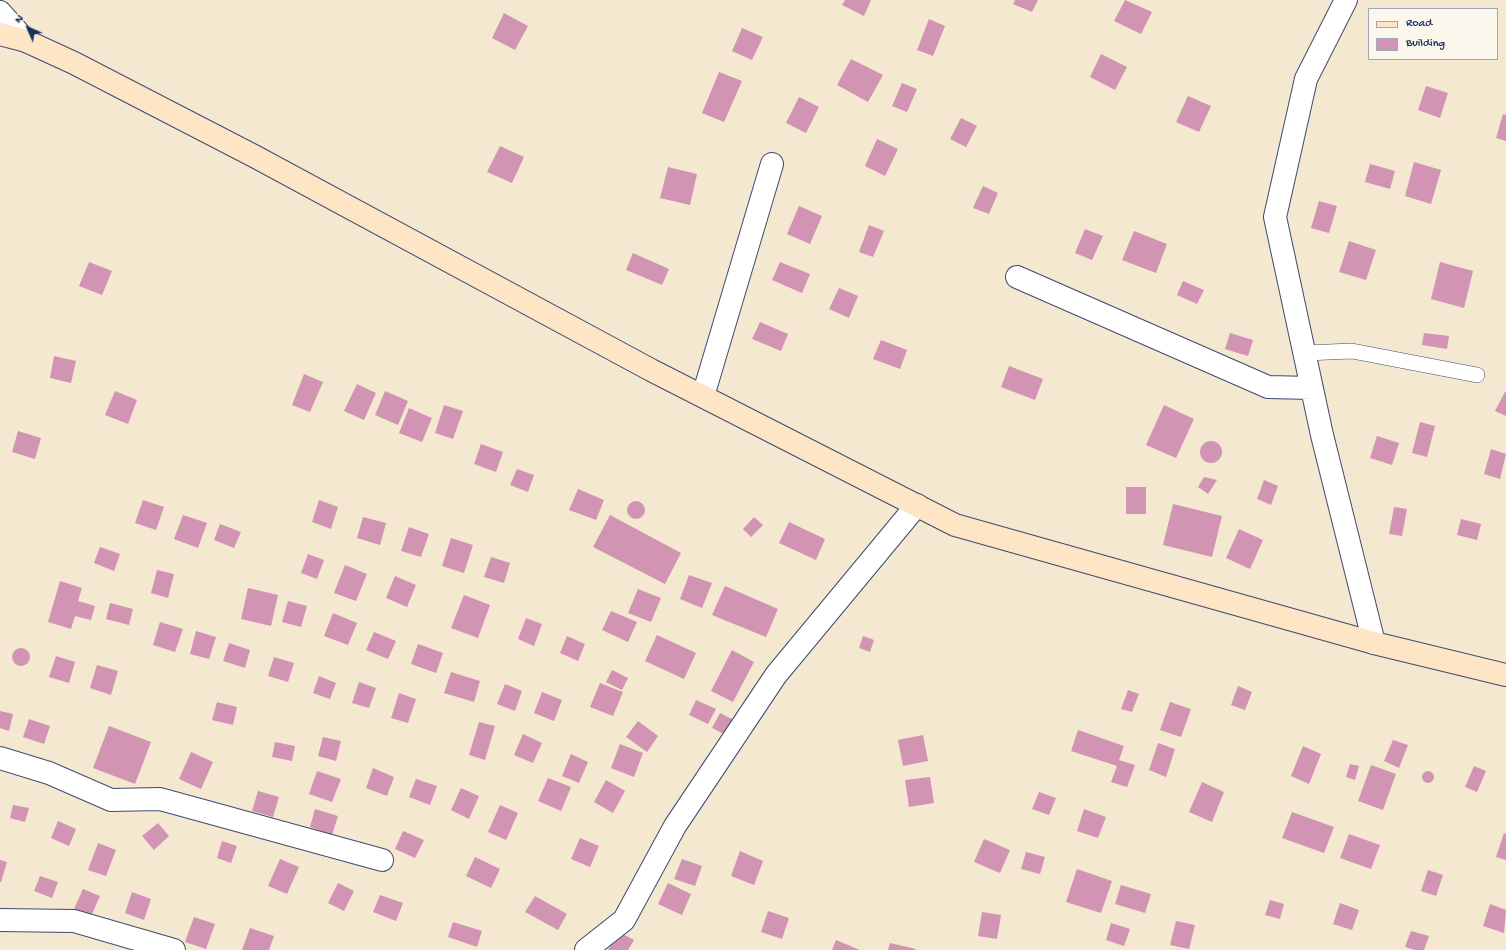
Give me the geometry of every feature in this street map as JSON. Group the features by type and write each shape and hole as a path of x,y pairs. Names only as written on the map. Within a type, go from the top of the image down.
{"main road":[{"path":"0,34 26,41 74,63 254,156 451,264 703,396 955,525 1374,643 1506,675"}],"street":[{"path":"1346,0 1306,79 1275,217 1312,388 1374,643"},
{"path":"0,12 26,41"},
{"path":"703,396 772,164"},
{"path":"1017,277 1268,387 1312,388"},
{"path":"586,950 624,920 675,826 776,675 917,505"},
{"path":"0,758 49,774 111,800 160,798 382,860"},
{"path":"0,920 74,921 174,950"}],"lane":[{"path":"1305,353 1352,350 1477,375"}],"building":[{"path":"845,0 871,0 864,16 842,5"},
{"path":"1015,0 1038,0 1032,12 1013,4"},
{"path":"1125,0 1152,12 1141,34 1114,21"},
{"path":"504,13 528,26 515,50 492,38"},
{"path":"929,19 945,26 933,56 917,50"},
{"path":"742,28 763,37 752,60 732,51"},
{"path":"1101,54 1127,67 1115,90 1090,77"},
{"path":"851,59 883,75 868,102 837,85"},
{"path":"719,72 742,81 724,122 702,113"},
{"path":"902,83 917,89 907,112 892,106"},
{"path":"1426,86 1448,93 1440,118 1418,110"},
{"path":"1188,96 1211,106 1199,132 1176,122"},
{"path":"799,97 819,107 806,133 786,123"},
{"path":"1503,114 1506,115 1506,141 1496,138"},
{"path":"961,118 977,126 966,147 950,139"},
{"path":"877,139 898,149 885,176 865,166"},
{"path":"500,146 524,157 512,183 487,172"},
{"path":"1414,162 1441,170 1431,204 1405,196"},
{"path":"1370,164 1395,171 1390,189 1365,182"},
{"path":"668,167 697,174 690,205 660,198"},
{"path":"983,186 998,193 989,214 973,208"},
{"path":"1319,201 1337,206 1329,233 1311,228"},
{"path":"799,206 822,216 810,244 787,234"},
{"path":"869,225 884,231 873,257 859,252"},
{"path":"1085,229 1103,236 1092,260 1075,253"},
{"path":"1134,231 1167,244 1156,273 1122,260"},
{"path":"1349,241 1376,250 1366,280 1339,272"},
{"path":"633,253 669,269 662,285 626,270"},
{"path":"89,262 112,271 102,295 79,286"},
{"path":"780,262 810,274 802,293 772,280"},
{"path":"1440,262 1473,271 1464,308 1431,299"},
{"path":"1183,281 1204,290 1197,304 1177,295"},
{"path":"839,288 858,296 849,318 829,309"},
{"path":"760,322 788,334 781,351 752,339"},
{"path":"1230,333 1253,340 1248,356 1225,349"},
{"path":"1424,333 1449,336 1447,349 1422,345"},
{"path":"881,340 907,350 900,369 873,359"},
{"path":"54,356 76,361 71,383 50,378"},
{"path":"1009,366 1043,379 1035,400 1001,387"},
{"path":"304,374 323,382 310,412 292,405"},
{"path":"357,384 376,393 364,420 344,411"},
{"path":"115,391 137,400 128,424 105,415"},
{"path":"385,391 408,401 398,425 375,415"},
{"path":"1506,392 1506,416 1495,411"},
{"path":"444,405 463,411 453,439 435,433"},
{"path":"1164,405 1194,419 1176,458 1146,445"},
{"path":"409,408 432,418 422,442 399,433"},
{"path":"1420,422 1435,426 1427,457 1412,453"},
{"path":"18,431 41,438 35,459 12,452"},
{"path":"1377,436 1399,443 1392,465 1370,458"},
{"path":"1211,441 1219,444 1222,452 1219,460 1211,463 1203,460 1200,452 1203,444"},
{"path":"481,444 503,452 496,472 474,464"},
{"path":"1491,449 1506,454 1500,479 1484,474"},
{"path":"517,469 534,475 528,492 510,485"},
{"path":"1204,477 1217,480 1208,494 1198,487"},
{"path":"1264,480 1278,486 1271,505 1257,499"},
{"path":"1126,487 1146,487 1146,514 1126,514"},
{"path":"578,489 604,500 596,520 569,510"},
{"path":"143,500 164,507 156,530 135,523"},
{"path":"319,500 338,507 331,529 312,522"},
{"path":"636,501 642,504 645,510 642,516 636,519 630,516 627,510 630,504"},
{"path":"1173,504 1222,516 1212,557 1163,545"},
{"path":"1394,507 1407,509 1402,536 1389,534"},
{"path":"183,515 207,523 198,548 174,539"},
{"path":"610,515 681,553 665,584 593,547"},
{"path":"363,517 386,523 380,545 357,538"},
{"path":"754,517 763,525 751,537 743,529"},
{"path":"1461,519 1481,524 1477,540 1457,535"},
{"path":"789,522 825,539 816,560 779,543"},
{"path":"220,524 241,532 234,548 214,540"},
{"path":"409,527 429,534 421,557 401,551"},
{"path":"1239,529 1263,540 1250,569 1226,558"},
{"path":"451,538 473,545 464,573 442,566"},
{"path":"100,547 120,554 114,571 94,563"},
{"path":"308,554 324,560 317,579 301,573"},
{"path":"491,557 510,563 504,583 484,577"},
{"path":"345,565 367,574 356,601 334,593"},
{"path":"157,570 174,574 168,598 151,593"},
{"path":"689,575 712,583 702,608 680,599"},
{"path":"395,576 416,585 407,607 386,598"},
{"path":"60,581 82,588 78,601 95,606 91,620 75,616 71,629 48,622"},
{"path":"725,586 778,609 766,637 712,615"},
{"path":"248,588 278,595 271,626 241,619"},
{"path":"638,589 661,598 651,622 628,613"},
{"path":"464,595 490,605 478,638 451,628"},
{"path":"288,601 307,606 301,627 282,622"},
{"path":"110,603 133,609 129,625 106,619"},
{"path":"611,611 637,622 628,642 602,630"},
{"path":"333,613 357,623 348,645 324,636"},
{"path":"526,618 542,624 534,646 518,639"},
{"path":"160,622 183,629 175,652 153,645"},
{"path":"196,631 216,637 209,659 190,654"},
{"path":"374,632 396,641 388,659 366,650"},
{"path":"657,635 696,653 684,679 645,661"},
{"path":"567,636 585,644 578,661 560,653"},
{"path":"863,636 874,640 870,652 859,648"},
{"path":"229,643 250,650 245,668 223,661"},
{"path":"418,644 443,653 436,673 411,664"},
{"path":"21,648 27,651 30,657 27,663 21,666 15,663 12,657 15,651"},
{"path":"732,650 754,662 733,702 711,691"},
{"path":"56,656 75,662 69,683 49,677"},
{"path":"274,657 294,663 288,682 268,676"},
{"path":"97,665 118,671 111,695 90,688"},
{"path":"612,670 628,678 622,690 606,682"},
{"path":"451,672 480,681 474,702 444,693"},
{"path":"319,676 336,683 330,699 313,693"},
{"path":"359,682 376,688 369,708 352,703"},
{"path":"600,683 623,692 613,716 590,707"},
{"path":"505,684 522,691 515,711 497,704"},
{"path":"1238,686 1252,692 1245,710 1231,705"},
{"path":"1128,690 1139,694 1132,712 1121,709"},
{"path":"542,692 562,700 554,721 534,713"},
{"path":"399,693 416,699 408,723 391,718"},
{"path":"696,700 716,709 708,724 689,715"},
{"path":"217,702 237,707 233,725 212,720"},
{"path":"1170,702 1191,709 1181,737 1160,730"},
{"path":"0,711 13,714 9,731 0,728"},
{"path":"720,713 738,722 730,737 712,728"},
{"path":"29,719 50,726 44,744 23,737"},
{"path":"638,721 658,736 647,752 626,737"},
{"path":"479,722 495,726 485,760 469,755"},
{"path":"109,726 151,742 135,784 93,768"},
{"path":"1078,730 1124,746 1119,760 1135,765 1127,787 1111,782 1117,766 1071,751"},
{"path":"523,734 542,743 533,763 514,755"},
{"path":"923,735 928,761 903,766 898,740"},
{"path":"323,737 341,741 336,761 318,756"},
{"path":"1393,740 1408,745 1399,768 1384,761"},
{"path":"275,742 295,746 292,761 272,757"},
{"path":"1158,743 1175,749 1166,777 1149,770"},
{"path":"620,744 643,753 634,777 611,768"},
{"path":"1303,746 1321,754 1309,784 1291,776"},
{"path":"191,752 213,762 201,789 179,779"},
{"path":"571,754 588,762 579,783 562,776"},
{"path":"1350,764 1359,766 1355,780 1346,777"},
{"path":"1371,765 1396,774 1383,810 1358,801"},
{"path":"1474,766 1486,771 1477,792 1465,787"},
{"path":"373,768 394,777 387,796 366,788"},
{"path":"317,771 341,779 332,802 309,794"},
{"path":"1428,771 1432,773 1434,777 1432,781 1428,783 1424,781 1422,777 1424,773"},
{"path":"930,777 934,803 909,807 905,780"},
{"path":"548,778 571,787 561,811 538,801"},
{"path":"416,779 437,786 430,805 409,797"},
{"path":"606,780 625,791 613,813 594,802"},
{"path":"1202,782 1224,792 1212,822 1189,812"},
{"path":"461,788 479,796 469,819 451,810"},
{"path":"258,791 279,797 273,817 252,811"},
{"path":"1039,792 1056,798 1049,815 1032,809"},
{"path":"13,805 29,808 25,822 10,818"},
{"path":"500,805 518,813 506,840 488,832"},
{"path":"315,809 338,816 332,835 310,827"},
{"path":"1084,809 1106,817 1098,838 1077,831"},
{"path":"1292,812 1334,827 1324,853 1282,838"},
{"path":"58,821 76,829 69,846 51,838"},
{"path":"158,823 169,836 154,850 142,836"},
{"path":"403,831 424,840 415,858 395,849"},
{"path":"1504,833 1506,834 1506,860 1496,857"},
{"path":"1349,834 1380,845 1371,869 1340,858"},
{"path":"580,838 599,846 590,867 571,859"},
{"path":"984,839 1010,850 1000,873 974,862"},
{"path":"222,841 237,846 231,863 217,858"},
{"path":"98,843 116,850 106,876 88,870"},
{"path":"740,851 763,861 754,885 731,876"},
{"path":"1026,852 1045,857 1040,874 1021,869"},
{"path":"475,857 500,869 491,888 466,876"},
{"path":"280,859 299,867 287,894 268,886"},
{"path":"682,859 702,866 695,886 674,879"},
{"path":"0,860 7,862 1,882 0,882"},
{"path":"1077,869 1112,881 1101,913 1066,902"},
{"path":"1428,870 1443,875 1436,896 1421,891"},
{"path":"40,876 58,882 52,898 34,891"},
{"path":"338,883 354,891 344,911 328,903"},
{"path":"668,883 691,894 682,915 658,904"},
{"path":"1121,885 1151,894 1145,913 1115,904"},
{"path":"83,889 100,896 91,916 74,909"},
{"path":"132,892 151,899 144,920 125,913"},
{"path":"380,895 403,903 396,921 373,912"},
{"path":"535,896 567,914 558,930 525,912"},
{"path":"1270,900 1284,904 1280,919 1265,915"},
{"path":"1340,903 1359,910 1352,930 1333,924"},
{"path":"1490,904 1506,910 1504,933 1483,926"},
{"path":"768,911 789,918 782,939 761,932"},
{"path":"982,912 1001,915 997,939 978,936"},
{"path":"194,917 215,924 206,949 185,942"},
{"path":"1176,921 1195,925 1189,949 1170,945"},
{"path":"453,922 482,931 477,947 448,937"},
{"path":"1111,923 1130,929 1124,946 1106,940"},
{"path":"250,928 274,936 269,950 242,950"},
{"path":"1411,931 1429,936 1424,950 1415,950 1405,947"},
{"path":"619,932 634,940 628,950 608,950"},
{"path":"836,940 860,950 832,950"},
{"path":"890,943 916,949 888,950"}]}
